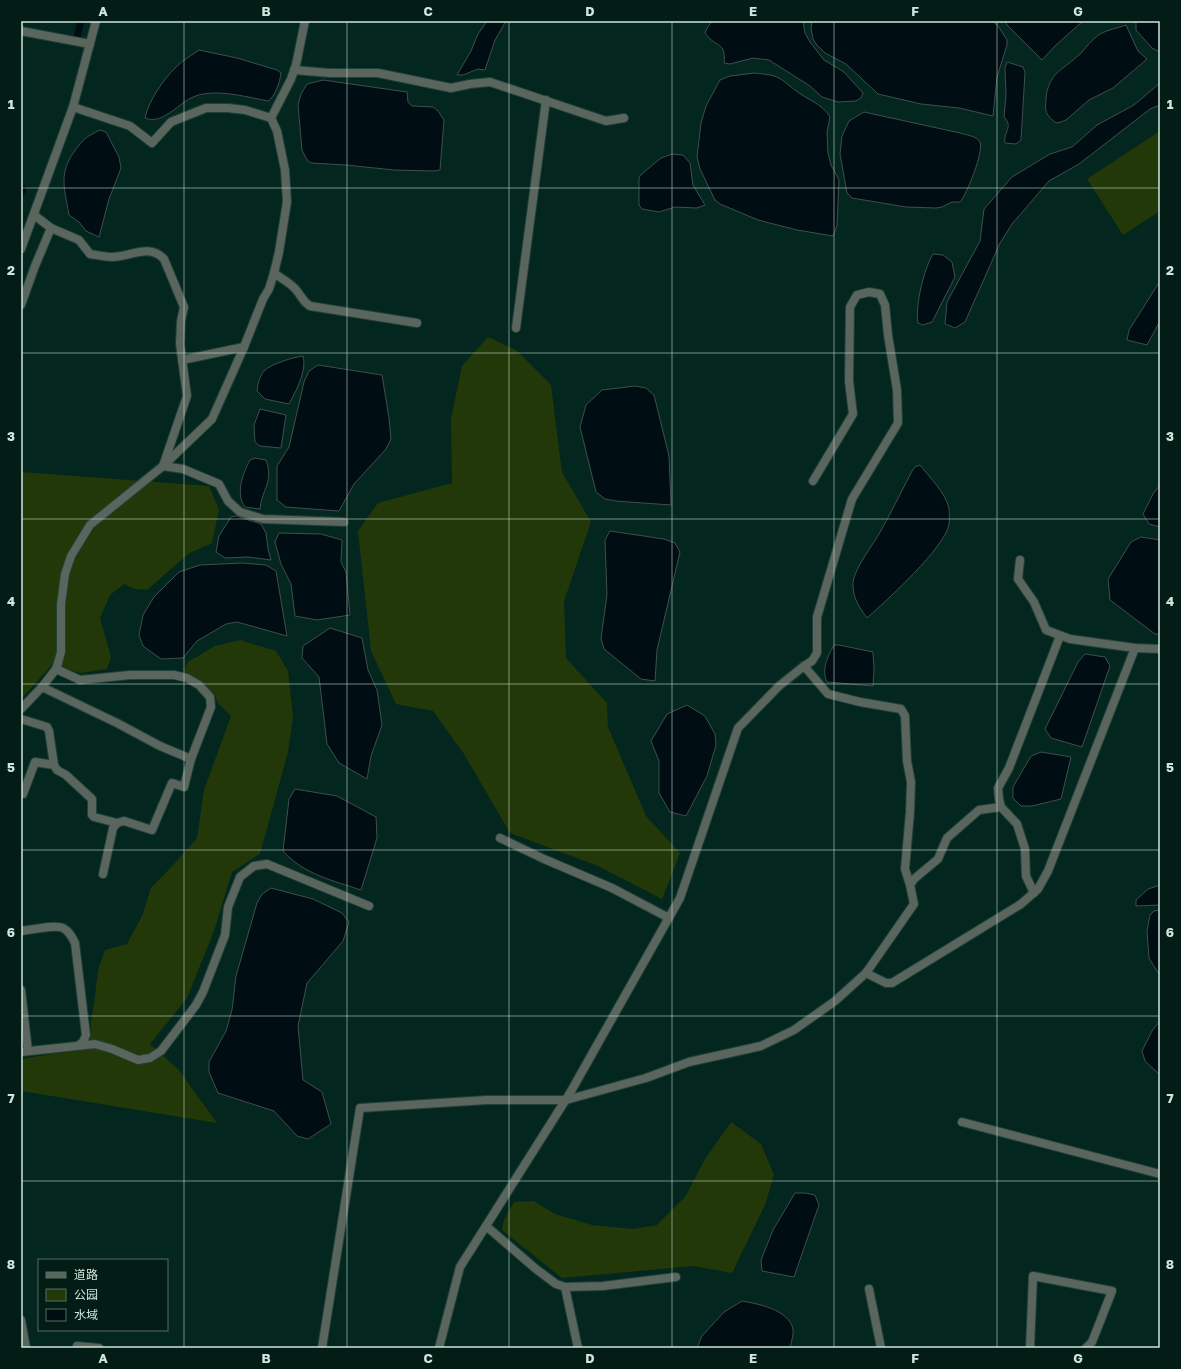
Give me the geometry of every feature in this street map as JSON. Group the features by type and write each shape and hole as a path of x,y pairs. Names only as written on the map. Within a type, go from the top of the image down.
{"street":[{"path":"21,249 73,107 96,21"},
{"path":"271,118 291,79 305,21"},
{"path":"21,31 90,44"},
{"path":"294,70 330,73 378,73 450,88 490,82 606,121 624,118"},
{"path":"516,328 546,100"},
{"path":"21,709 42,688 56,669 61,652 61,604 65,574 72,556 90,525 163,466 212,419 244,347 263,299 269,289 274,273 287,202 285,170 277,131 271,118 245,110 206,108 171,122 152,143 130,126 73,107"},
{"path":"34,215 51,228 79,240 90,254 113,257 146,251 160,255 164,259 184,307 181,321 180,344 186,396 163,466"},
{"path":"21,305 34,266 51,228"},
{"path":"274,273 291,285 297,291 303,302 310,306 417,323"},
{"path":"439,1348 460,1267 566,1100 680,898 738,728 779,686 812,661 817,653 817,617 852,499 898,423 897,390 888,335 885,305 880,294 869,292 857,295 850,308 849,381 852,414 813,481"},
{"path":"182,360 244,347"},
{"path":"163,466 183,469 219,484 228,501 240,512 263,519 344,522"},
{"path":"1020,560 1018,579 1034,602 1046,630 1070,639 1135,648 1160,649"},
{"path":"1034,893 1026,876 1025,849 1017,824 1001,807 998,788 1009,768 1060,636"},
{"path":"866,973 886,983 892,983 1021,904 1038,889 1048,871 1135,648"},
{"path":"322,1348 360,1108 487,1100 566,1100 646,1078 689,1062 761,1046 794,1030 835,1000 866,973 914,904 905,868 911,782 907,762 905,716 901,709 860,702 828,694 804,666"},
{"path":"21,719 47,727 49,731 54,765 57,770 66,775 92,799 92,815 94,817 117,823 124,821 152,830 172,783 184,787 191,759 211,707 210,697 199,685 187,678 174,675 130,676 80,680 56,669"},
{"path":"42,688 117,723 160,746 191,759"},
{"path":"21,794 23,794 35,762 54,765"},
{"path":"910,885 914,879 938,859 947,838 979,810 1001,807"},
{"path":"103,874 113,828 117,823"},
{"path":"500,838 544,859 612,888 668,918"},
{"path":"21,990 24,1052 95,1044 112,1049 138,1060 150,1058 161,1051 196,1005 203,992 225,935 228,908 240,877 254,866 267,864 369,906"},
{"path":"21,931 58,926 64,928 70,933 75,943 86,1036 83,1042 79,1045"},
{"path":"962,1122 1160,1174"},
{"path":"486,1226 536,1269 556,1284 566,1287 603,1286 676,1277"},
{"path":"1030,1348 1034,1276 1112,1291 1092,1342 1086,1348"},
{"path":"566,1287 578,1348"},
{"path":"868,1289 881,1348"},
{"path":"21,1320 26,1348"},
{"path":"77,1346 99,1348"}],"green space":[{"path":"1160,131 1160,211 1123,235 1087,179"},
{"path":"488,337 516,350 551,385 562,472 591,522 564,601 566,658 607,703 608,727 646,816 680,853 662,899 598,866 510,833 464,754 433,711 396,704 371,651 358,531 378,503 452,483 451,419 462,366"},
{"path":"21,472 209,486 219,510 212,543 188,554 147,590 135,589 124,584 110,595 100,618 111,657 107,669 81,673 52,665 21,699"},
{"path":"240,640 276,651 288,671 293,716 288,752 260,854 232,872 214,931 187,998 150,1044 178,1069 217,1123 21,1091 21,1060 73,1051 90,1040 98,970 105,950 127,944 142,916 151,888 197,838 204,790 231,716 218,703 213,692 184,671 188,662 215,646"},
{"path":"731,1122 761,1144 774,1175 765,1205 732,1273 693,1266 562,1278 502,1230 504,1220 514,1202 534,1201 555,1214 592,1225 633,1229 657,1225 685,1197 705,1159"}],"water":[{"path":"487,21 506,21 495,40 485,70 478,69 463,75 457,75 471,51 478,34"},
{"path":"712,21 803,21 805,33 810,42 824,60 844,72 863,93 861,98 856,101 838,102 822,97 810,86 769,60 753,58 730,64 724,63 722,48 705,33"},
{"path":"812,21 992,21 998,26 1007,40 1007,45 997,77 993,116 959,108 921,104 878,94 846,64 825,53 816,44 813,39 811,28"},
{"path":"1005,21 1083,21 1042,60 1007,25"},
{"path":"1136,21 1160,21 1160,52 1152,48 1136,30"},
{"path":"1126,25 1138,51 1147,59 1113,88 1089,100 1066,120 1056,123 1046,112 1047,90 1053,78 1062,68 1080,54 1097,36 1106,31"},
{"path":"199,50 237,58 277,70 281,73 275,93 268,101 240,95 209,93 191,98 163,117 157,119 145,118 153,97 166,78 179,64"},
{"path":"1007,62 1023,67 1025,72 1021,140 1016,144 1005,143 1005,135 1008,127 1007,121 1004,117 1006,95 1005,68"},
{"path":"755,73 772,75 780,79 823,108 830,117 827,132 828,153 831,165 839,180 837,226 833,236 797,230 758,220 720,204 715,200 700,169 697,157 701,123 706,106 720,80 730,76"},
{"path":"323,80 407,92 408,102 412,106 433,107 438,111 444,120 440,170 394,170 311,163 307,160 302,150 298,105 301,94 307,84"},
{"path":"1160,83 1160,105 1150,109 1079,164 1049,181 1012,224 1000,243 965,322 955,328 945,324 947,302 980,241 984,209 1012,177 1050,154 1072,147 1097,125 1134,105"},
{"path":"864,112 960,133 979,140 981,147 980,154 970,182 960,202 952,202 936,208 906,207 852,198 847,193 840,154 842,136 849,121"},
{"path":"100,130 106,132 119,157 121,168 109,199 99,237 86,231 79,222 69,215 64,175 69,160 80,144 91,134"},
{"path":"672,154 683,155 690,163 693,185 705,205 697,208 675,207 659,212 642,209 639,205 639,177 661,158"},
{"path":"933,254 943,255 952,262 955,277 932,322 923,325 918,323 917,315 919,297 926,269"},
{"path":"1160,281 1160,321 1147,345 1127,340 1129,330"},
{"path":"303,356 304,362 302,374 298,387 289,404 265,399 257,391 260,377 265,370 272,365"},
{"path":"318,365 382,375 389,418 391,439 386,449 354,484 339,511 286,507 277,500 277,466 289,447 304,382 309,371"},
{"path":"635,386 646,388 654,395 669,456 671,505 616,501 605,499 596,492 580,427 586,405 602,390"},
{"path":"260,409 286,415 281,448 260,446 255,442 254,425"},
{"path":"255,458 266,460 269,474 260,509 245,507 242,502 240,490 245,471 250,460"},
{"path":"920,465 933,480 947,502 949,508 949,524 945,534 927,560 901,587 867,618 857,603 854,595 853,585 856,573 879,534 912,471 915,467"},
{"path":"1160,485 1160,527 1149,524 1143,514 1153,494"},
{"path":"236,516 261,524 266,533 271,560 248,557 225,558 216,552 219,536 231,517"},
{"path":"610,531 664,539 675,543 680,552 657,650 655,681 641,679 604,649 601,638 607,595 605,540"},
{"path":"279,533 321,534 342,540 341,562 346,572 350,615 317,620 295,616 291,584 281,564 275,542"},
{"path":"1141,537 1160,540 1160,634 1155,634 1110,600 1108,579 1131,542"},
{"path":"242,563 266,565 276,571 287,636 237,622 226,624 197,641 183,658 161,659 143,646 139,635 143,615 154,597 179,572 200,565"},
{"path":"330,628 362,638 368,670 377,690 382,725 371,756 367,779 339,763 327,744 319,677 302,658 303,646"},
{"path":"834,645 873,652 873,686 827,682 825,677 825,667"},
{"path":"1085,654 1105,657 1110,666 1082,747 1051,738 1045,729 1078,662"},
{"path":"687,705 705,716 715,734 716,745 707,776 686,816 670,812 659,793 659,761 651,741 667,714"},
{"path":"1041,752 1071,757 1061,799 1032,806 1021,806 1013,798 1013,787 1031,756"},
{"path":"295,789 337,796 376,817 377,838 361,890 319,876 309,871 300,866 283,851 289,799"},
{"path":"1160,885 1160,905 1136,906 1136,900 1148,889"},
{"path":"271,888 313,899 342,913 349,922 343,941 307,983 298,1026 303,1080 322,1092 331,1124 308,1139 297,1136 274,1111 218,1093 209,1072 209,1062 226,1031 232,1010 236,976 257,903 262,894"},
{"path":"1160,910 1160,976 1149,958 1147,931 1150,915 1154,911"},
{"path":"1160,1021 1160,1075 1145,1061 1142,1051 1152,1031"},
{"path":"795,1193 815,1195 819,1205 794,1277 762,1271 761,1260 773,1230"},
{"path":"742,1301 764,1306 779,1312 785,1317 790,1322 793,1329 790,1348 697,1348 702,1336 724,1312"}],"waterway":[{"path":"77,37 81,21"},
{"path":"21,193 23,189"}]}
